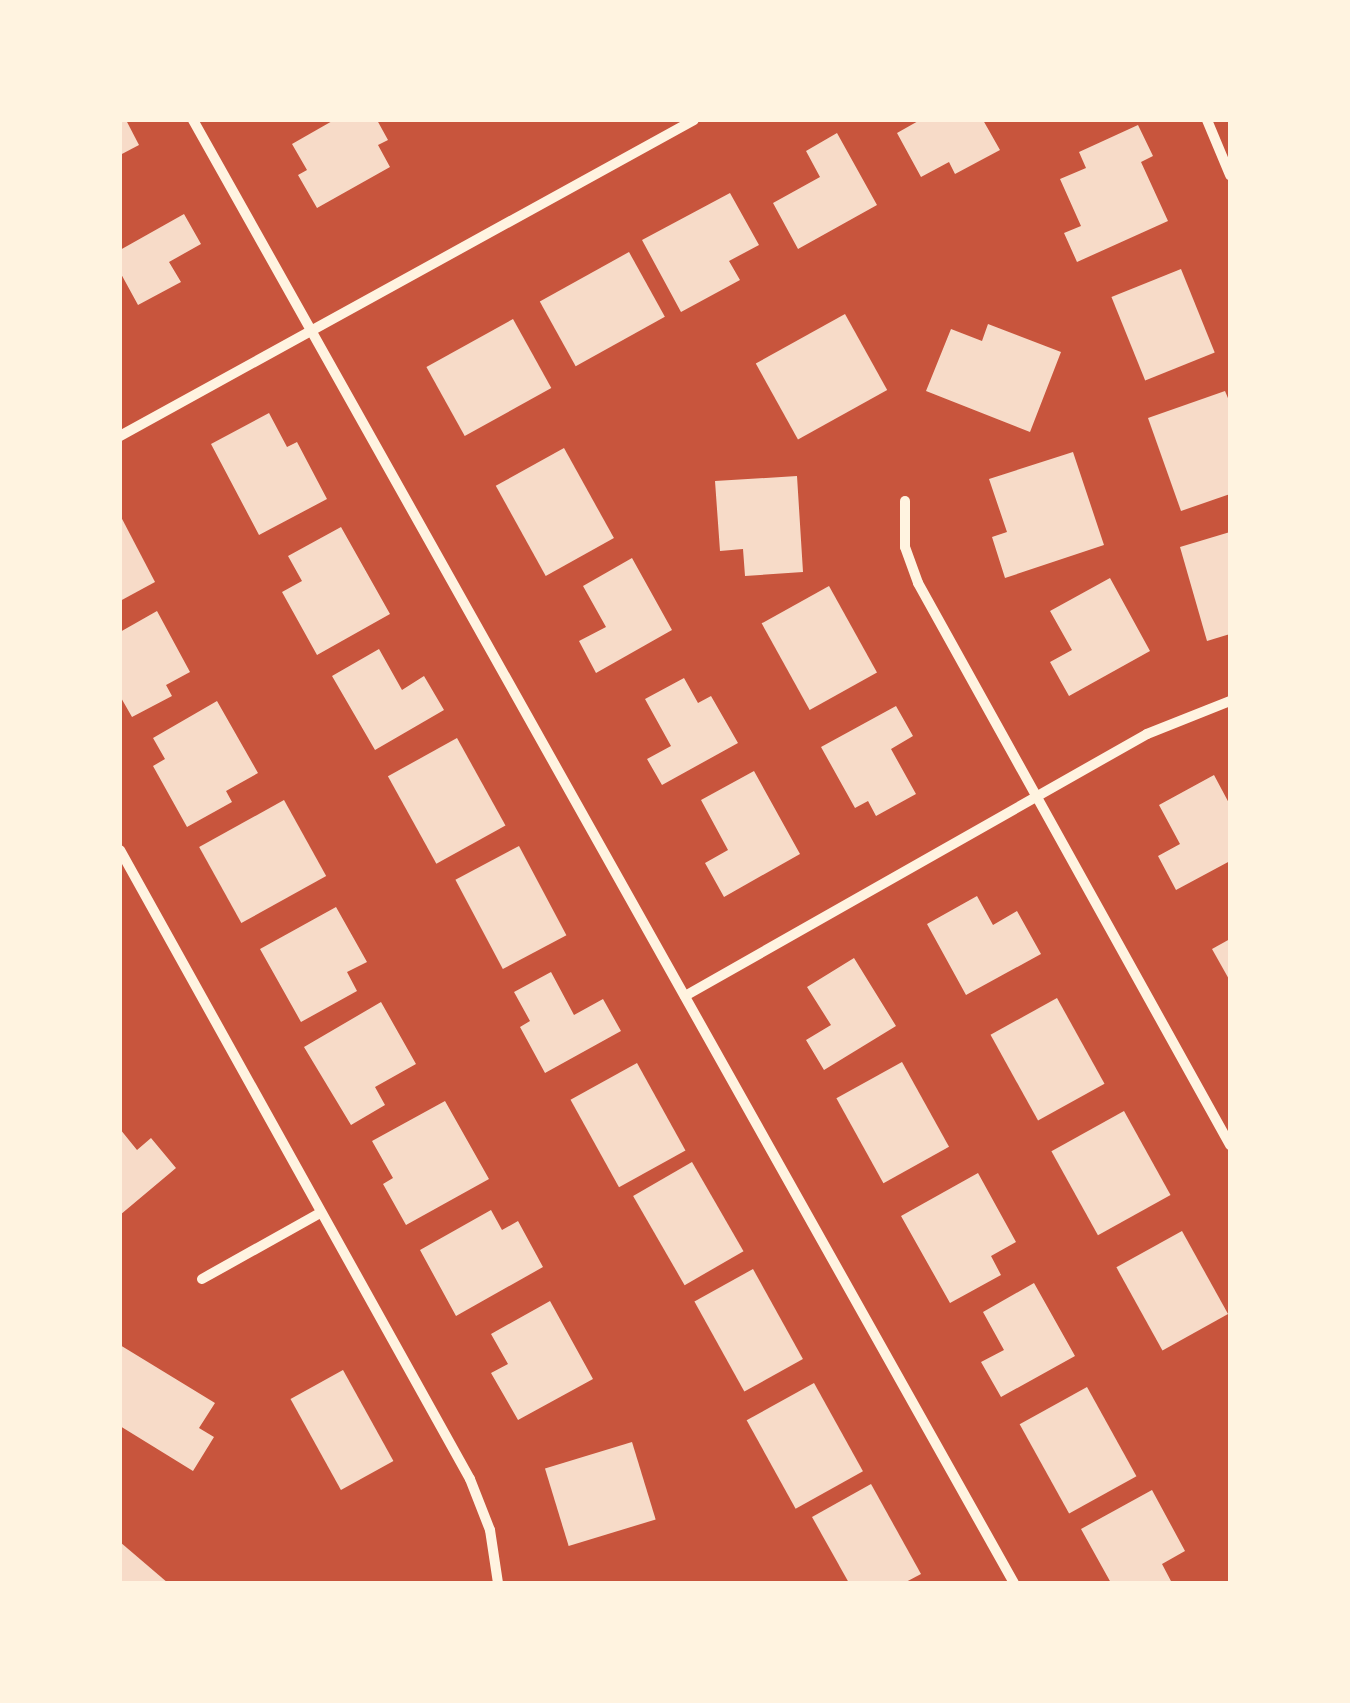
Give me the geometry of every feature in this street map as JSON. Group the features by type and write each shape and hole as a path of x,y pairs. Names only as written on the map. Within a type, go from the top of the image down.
{"street":[{"path":"192,120 1014,1583"},
{"path":"120,436 694,120"},
{"path":"1207,120 1230,175"},
{"path":"905,500 906,547 918,583 1230,1145"},
{"path":"685,996 1147,734 1230,700"},
{"path":"122,858 470,1480 490,1530 498,1583"},
{"path":"202,1279 320,1212"}],"building":[{"path":"120,120 126,120 139,145 120,155"},
{"path":"334,120 377,120 388,140 378,145 390,167 317,208 298,175 307,170 292,144"},
{"path":"920,120 983,120 1000,150 955,174 949,162 921,177 897,133"},
{"path":"1138,125 1153,156 1141,162 1168,221 1077,262 1064,233 1081,226 1060,179 1086,168 1079,152"},
{"path":"837,133 877,205 798,249 773,203 820,177 806,151"},
{"path":"730,193 759,245 729,261 740,280 681,312 642,240"},
{"path":"184,214 201,244 169,262 181,282 138,305 120,272 120,250"},
{"path":"629,252 665,317 576,366 540,301"},
{"path":"1181,269 1215,352 1145,381 1111,297"},
{"path":"845,314 887,390 798,440 756,363"},
{"path":"513,319 551,388 465,436 426,367"},
{"path":"988,324 1061,352 1030,432 926,391 951,329 982,341"},
{"path":"1225,391 1230,403 1230,494 1181,511 1148,418"},
{"path":"269,413 287,447 297,442 327,499 259,535 211,444"},
{"path":"564,448 614,538 546,576 496,486"},
{"path":"1073,452 1104,545 1005,578 992,537 1007,532 989,479"},
{"path":"797,476 803,572 745,576 743,549 720,551 715,481"},
{"path":"120,515 155,582 120,601"},
{"path":"341,527 390,614 317,655 282,592 302,581 288,556"},
{"path":"1230,532 1230,634 1207,641 1180,547"},
{"path":"632,558 672,630 596,673 579,641 606,627 583,586"},
{"path":"1110,578 1150,651 1069,696 1050,662 1072,650 1050,611"},
{"path":"829,586 877,673 810,710 762,623"},
{"path":"157,611 190,672 166,685 172,696 132,717 120,696 120,632"},
{"path":"379,649 402,690 424,676 444,710 375,750 332,676"},
{"path":"684,678 698,703 711,696 738,743 662,785 647,759 671,746 645,699"},
{"path":"217,701 258,773 226,791 232,802 187,827 153,766 165,759 153,738"},
{"path":"896,706 913,736 891,749 916,794 876,816 868,801 855,808 821,747"},
{"path":"457,738 505,825 436,864 388,776"},
{"path":"754,771 800,854 724,897 705,863 728,850 701,800"},
{"path":"1214,775 1230,805 1230,861 1176,890 1158,856 1180,844 1159,805"},
{"path":"284,800 326,876 241,923 199,847"},
{"path":"519,846 566,935 503,969 455,880"},
{"path":"977,896 993,925 1017,911 1041,954 966,995 927,924"},
{"path":"336,907 367,962 347,972 357,991 301,1022 260,949"},
{"path":"1230,939 1230,981 1212,949"},
{"path":"854,958 896,1026 824,1070 806,1040 831,1025 807,987"},
{"path":"551,972 574,1015 603,999 621,1031 545,1073 520,1027 530,1021 514,992"},
{"path":"1057,998 1105,1084 1038,1121 991,1035"},
{"path":"381,1002 416,1064 375,1087 385,1105 351,1125 304,1047"},
{"path":"902,1062 949,1147 883,1183 836,1098"},
{"path":"637,1063 685,1150 619,1187 571,1100"},
{"path":"445,1101 489,1179 406,1225 383,1184 393,1178 372,1141"},
{"path":"1124,1111 1171,1195 1098,1235 1051,1151"},
{"path":"120,1129 137,1150 151,1138 176,1168 120,1215"},
{"path":"692,1162 744,1251 685,1285 633,1196"},
{"path":"978,1173 1016,1242 991,1256 1001,1275 950,1303 901,1216"},
{"path":"491,1210 502,1230 518,1221 543,1267 456,1316 420,1250"},
{"path":"1182,1231 1228,1314 1162,1350 1116,1267"},
{"path":"753,1269 803,1359 744,1392 694,1301"},
{"path":"1034,1283 1075,1356 1001,1397 981,1362 1004,1350 983,1312"},
{"path":"550,1301 593,1379 518,1420 491,1373 508,1364 491,1334"},
{"path":"120,1345 215,1403 199,1428 214,1437 193,1471 120,1426"},
{"path":"343,1370 393,1461 341,1490 291,1399"},
{"path":"814,1383 863,1471 796,1509 747,1420"},
{"path":"1087,1387 1136,1476 1069,1514 1020,1424"},
{"path":"632,1442 656,1519 569,1546 545,1469"},
{"path":"871,1484 921,1574 904,1583 849,1583 812,1517"},
{"path":"1152,1490 1185,1551 1162,1564 1172,1583 1111,1583 1081,1529"},
{"path":"120,1542 168,1583 120,1583"}]}
